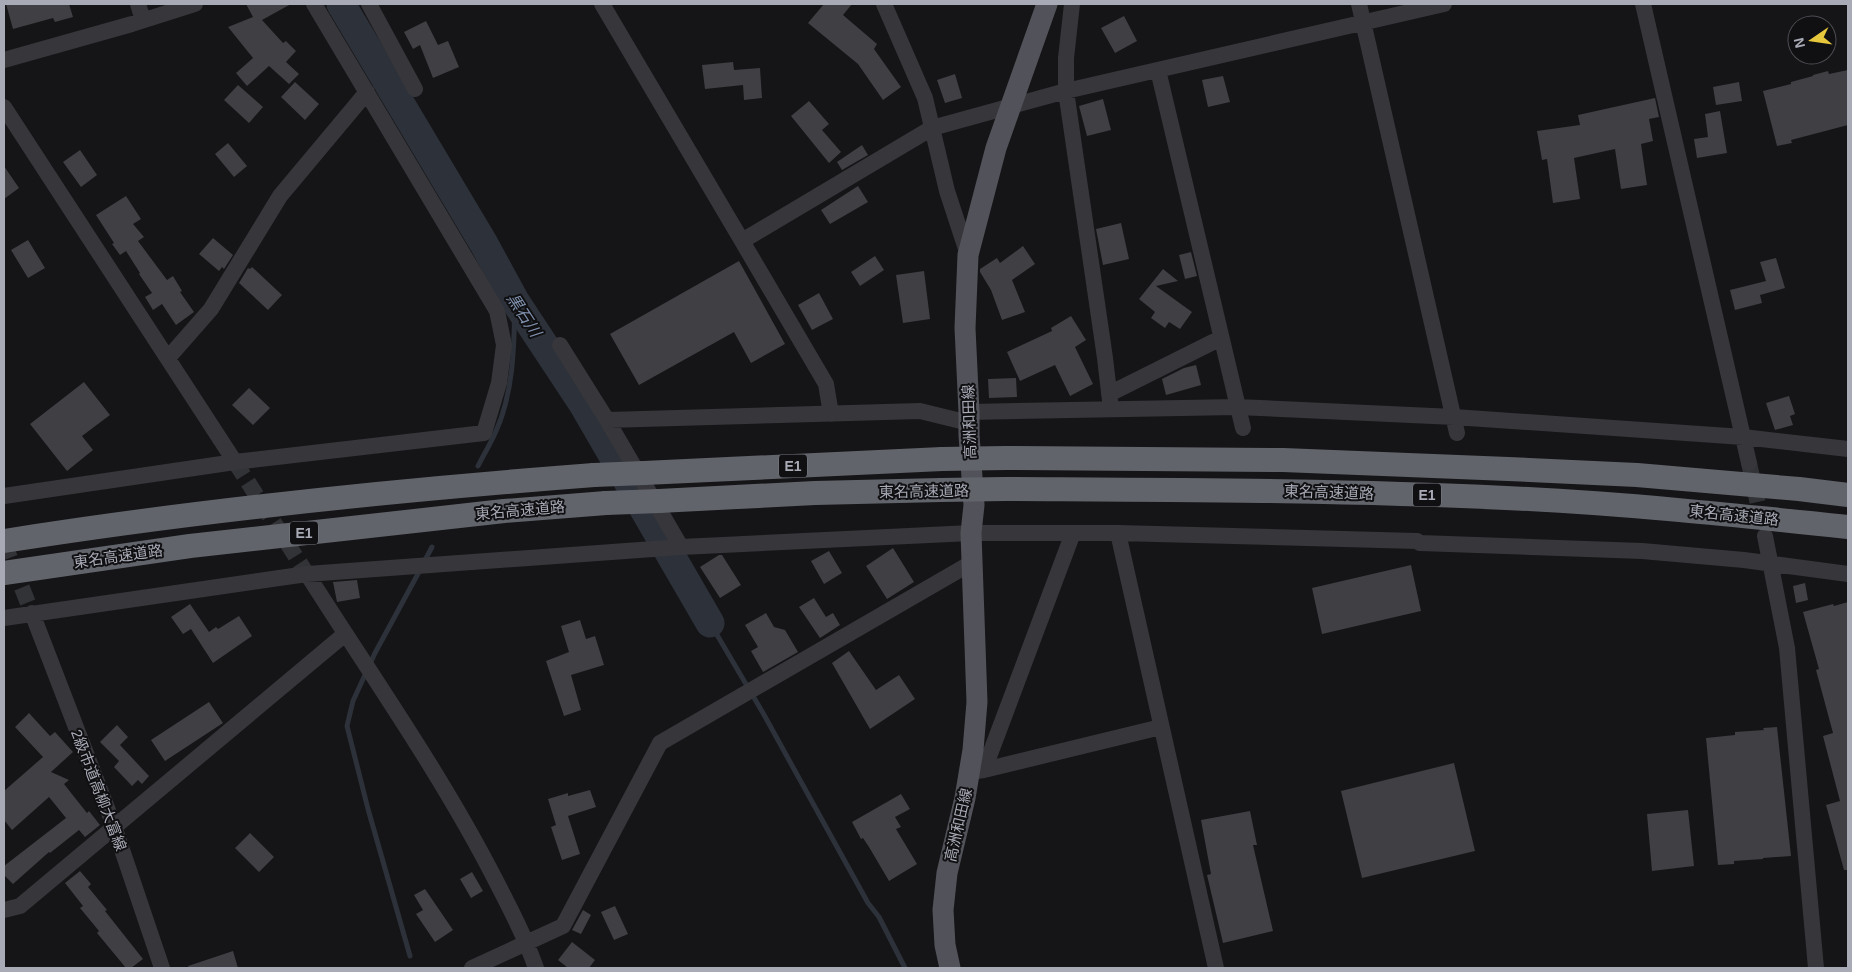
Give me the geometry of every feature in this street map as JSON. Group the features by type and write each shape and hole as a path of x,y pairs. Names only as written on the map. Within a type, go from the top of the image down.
{"highway":[{"name":"東名高速道路","path":"4,541 186,515 502,482 594,475 1006,458 1283,460 1508,469 1637,475 1848,495"},
{"name":"東名高速道路","path":"4,573 190,546 504,511 606,503 815,493 1005,489 1284,491 1507,498 1693,511 1848,527"}],"main road":[{"name":"高洲和田線","path":"950,968 945,946 943,910 947,873 965,798 977,771 977,702 971,533 974,505 965,328 968,255 996,148 1046,4"}],"street":[{"path":"138,4 143,20"},
{"path":"4,60 195,4"},
{"path":"4,496 236,462 484,433 500,383 504,345 497,311 314,4"},
{"path":"369,4 415,89"},
{"path":"602,4 826,384 831,414"},
{"path":"884,4 925,98 947,191 968,255"},
{"path":"1072,4 1066,58 1066,91 1110,401"},
{"path":"1359,4 1457,434"},
{"path":"742,241 932,128 1066,91 1444,4"},
{"path":"1643,4 1749,463"},
{"path":"1158,70 1243,428"},
{"path":"168,358 211,309 280,196 367,92"},
{"path":"4,107 236,462"},
{"path":"1110,401 1221,338"},
{"path":"560,345 607,420 679,547"},
{"path":"607,420 920,411 969,418 1110,401 1454,417 1743,437 1848,449"},
{"path":"4,618 307,574 646,549 971,533 1118,533 1417,541 1420,543 1642,551 1771,563 1848,574"},
{"path":"977,771 1073,533"},
{"path":"1118,533 1216,968"},
{"path":"1765,536 1787,648 1816,968"},
{"path":"472,968 563,926 660,744 736,698 973,562"},
{"path":"307,574 367,665 469,828 527,943 536,968"},
{"name":"2級市道高柳大富線","path":"32,613 114,826 162,968"},
{"path":"4,910 20,906 345,634"},
{"path":"977,771 1161,727"}],"building":[{"path":"6,4 69,4 73,17 55,22 53,18 13,29"},
{"path":"246,4 291,4 262,20 283,43 286,41 296,51 286,62 299,74 289,84 269,66 247,86 236,73 253,58 228,27 253,17"},
{"path":"824,4 852,4 843,15 877,44 874,49 901,87 883,100 858,64 808,23"},
{"path":"1124,16 1137,41 1115,53 1101,28"},
{"path":"426,21 438,45 448,41 459,67 433,78 420,45 413,49 404,32"},
{"path":"733,62 734,70 760,68 762,98 744,100 743,85 705,89 702,65"},
{"path":"1848,70 1848,125 1791,140 1792,143 1777,146 1763,91 1791,84 1791,82 1828,71 1829,74"},
{"path":"955,74 962,98 945,103 937,80"},
{"path":"1223,76 1230,102 1208,107 1202,80"},
{"path":"295,82 319,104 305,120 281,97"},
{"path":"1739,82 1742,101 1716,105 1713,87"},
{"path":"238,85 263,107 249,123 224,100"},
{"path":"1655,98 1659,117 1649,119 1653,141 1641,144 1647,185 1621,189 1615,149 1574,158 1580,199 1553,203 1547,159 1542,160 1537,131 1580,125 1578,115"},
{"path":"1103,99 1111,130 1087,136 1079,106"},
{"path":"809,101 829,124 822,130 841,152 829,163 791,116"},
{"path":"1720,111 1727,153 1697,158 1694,139 1708,137 1705,114"},
{"path":"228,143 247,166 234,177 215,154"},
{"path":"862,145 868,155 842,170 837,162"},
{"path":"80,150 97,175 81,187 63,162"},
{"path":"4,166 19,188 4,199"},
{"path":"858,186 868,202 830,224 821,210"},
{"path":"126,196 141,219 133,224 144,237 138,241 167,280 173,276 182,291 180,292 194,312 176,325 162,304 153,310 145,297 152,293 140,273 126,251 120,255 96,215"},
{"path":"1121,223 1129,259 1103,265 1096,229"},
{"path":"213,238 233,255 224,269 222,267 219,271 199,254"},
{"path":"28,240 45,268 28,278 11,250"},
{"path":"1023,246 1035,264 1012,280 1025,312 1002,320 991,290 980,269 997,258 1000,263"},
{"path":"1191,252 1197,276 1185,279 1179,255"},
{"path":"875,256 884,270 860,286 851,272"},
{"path":"1776,258 1785,288 1760,295 1762,303 1735,310 1730,290 1766,281 1760,262"},
{"path":"739,261 785,344 751,363 734,332 639,385 610,334"},
{"path":"252,267 282,295 268,310 239,283 248,268"},
{"path":"1163,269 1178,281 1156,286 1192,312 1180,329 1169,322 1165,328 1151,318 1155,312 1139,299"},
{"path":"924,271 930,319 903,323 896,275"},
{"path":"819,293 833,319 812,330 798,305"},
{"path":"1071,316 1086,340 1075,347 1093,384 1070,396 1055,365 1020,381 1007,352 1052,331 1051,328"},
{"path":"1196,365 1201,385 1166,395 1162,379 1184,368"},
{"path":"1016,378 1017,397 989,398 988,379"},
{"path":"84,382 110,415 82,436 93,450 67,471 30,424"},
{"path":"249,388 270,408 253,425 232,405"},
{"path":"1789,396 1795,414 1790,416 1793,425 1775,430 1766,403"},
{"path":"893,548 914,582 887,599 866,566"},
{"path":"829,551 842,573 824,584 811,561"},
{"path":"722,555 741,585 720,598 700,567"},
{"path":"1411,565 1421,611 1322,634 1312,588"},
{"path":"357,580 360,598 337,602 333,582"},
{"path":"1805,583 1808,600 1796,603 1793,586"},
{"path":"814,598 826,617 833,613 840,625 820,638 799,607"},
{"path":"1848,602 1848,870 1844,870 1826,805 1840,801 1823,736 1833,733 1816,670 1819,669 1803,612"},
{"path":"190,604 209,632 216,627 218,629 239,616 252,636 213,663 191,629 183,634 171,617"},
{"path":"766,613 774,627 785,630 798,652 763,672 751,651 758,647 745,625"},
{"path":"580,620 586,639 595,636 604,665 571,675 581,710 564,716 546,661 569,652 561,626"},
{"path":"849,651 876,690 899,675 915,699 870,729 832,663"},
{"path":"209,702 223,723 165,761 151,740"},
{"path":"29,713 50,736 55,732 73,752 51,772 69,780 64,784 87,813 89,811 100,825 85,837 79,830 49,852 13,884 4,875 4,866 66,818 49,797 12,830 4,820 4,791 43,757 15,727"},
{"path":"117,725 128,737 120,745 149,776 142,784 138,780 132,786 114,767 119,761 100,742"},
{"path":"1777,727 1791,856 1734,861 1734,864 1718,865 1706,738"},
{"path":"1454,763 1475,851 1362,878 1341,791"},
{"path":"590,790 596,807 568,816 580,854 562,860 551,827 556,825 548,799 568,793 568,796"},
{"path":"901,794 910,809 895,817 901,827 896,829 917,864 889,881 852,822"},
{"path":"1688,810 1694,866 1652,871 1647,814"},
{"path":"1250,811 1257,845 1253,845 1273,931 1223,943 1207,875 1211,874 1201,820"},
{"path":"250,833 274,857 259,872 235,848"},
{"path":"80,871 91,884 88,887 107,910 105,911 143,959 131,968 126,968 97,933 99,931 80,908 83,906 65,883"},
{"path":"472,872 483,891 471,898 460,879"},
{"path":"425,889 453,930 435,942 416,914 423,910 414,895"},
{"path":"615,906 628,934 614,940 601,912"},
{"path":"583,910 591,915 581,934 572,930"},
{"path":"572,942 595,960 589,968 568,968 558,960"},
{"path":"233,951 238,968 189,968 188,966"}],"waterway":[{"name":"黒石川","path":"341,4 484,244 515,301 583,404 710,623"},
{"path":"478,466 502,416 510,384 515,301"},
{"path":"424,562 432,547"},
{"path":"410,956 368,809 347,726 353,701 375,653 420,570"},
{"path":"710,623 763,713 868,903 879,917 905,968"}],"tunnel":[{"path":"235,462 307,574"},
{"path":"1749,463 1763,527"},
{"path":"4,543 32,613"}]}
